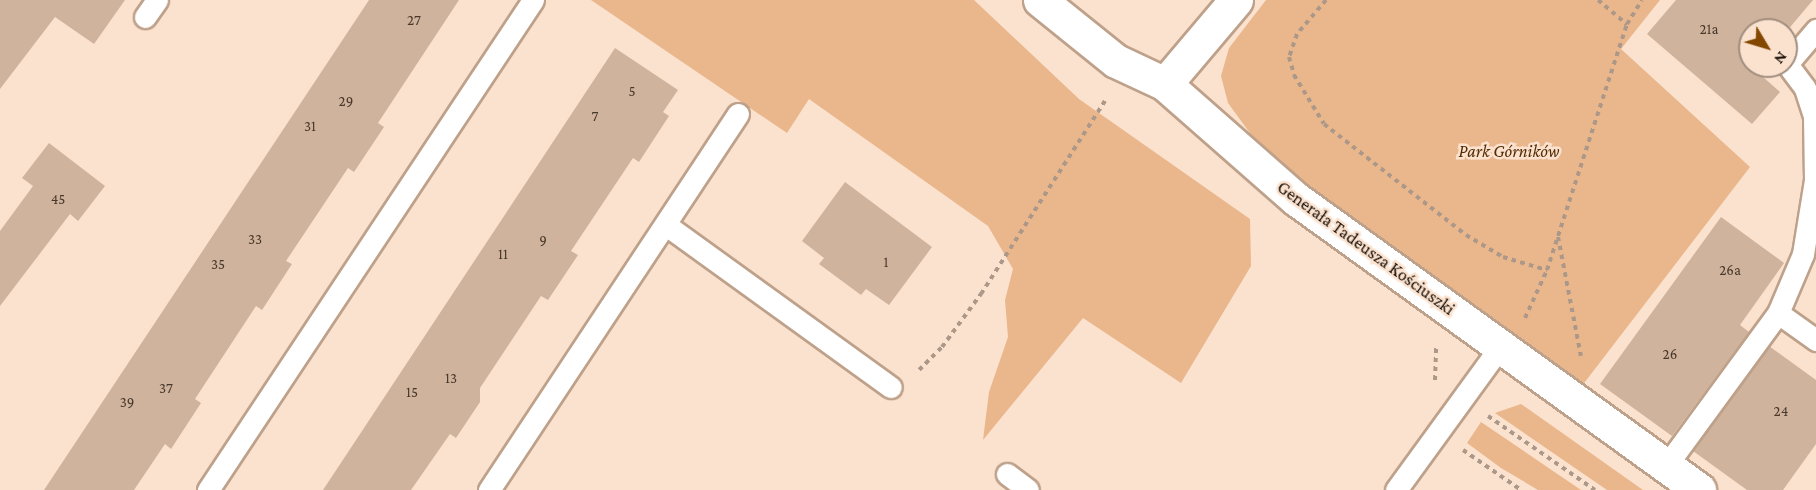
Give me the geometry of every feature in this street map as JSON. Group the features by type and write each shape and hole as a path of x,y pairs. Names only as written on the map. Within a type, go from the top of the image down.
{"street":[{"name":"Generała Tadeusza Kościuszki","path":"1040,0 1129,69 1165,84 1296,199 1510,338 1666,466 1699,490"},
{"path":"1165,84 1236,0"}],"lane":[{"path":"208,490 533,0"},
{"path":"1666,466 1778,312 1803,254 1815,180 1814,116 1805,88 1787,64 1816,30"},
{"path":"489,490 738,114"},
{"path":"666,225 891,387"},
{"path":"1778,312 1816,340"},
{"path":"1396,490 1510,338"},
{"path":"1007,474 1028,490"}],"path":[{"path":"1326,0 1297,34 1289,57 1294,75 1324,123 1466,235 1503,257 1547,270"},
{"path":"1598,0 1627,24"},
{"path":"1510,338 1547,270 1627,24 1642,0"},
{"path":"891,387 907,382 942,347 981,294 1089,123 1129,69"},
{"path":"1558,235 1583,367"},
{"path":"1438,433 1521,490"}],"green space":[{"path":"591,0 974,0 1079,99 1250,219 1251,266 1181,383 1083,318 983,440 989,392 1008,337 1005,300 1013,269 988,226 809,99 787,133"},
{"name":"Park Górników","path":"1266,0 1660,0 1621,49 1750,167 1578,391 1263,151 1228,103 1221,76 1229,48"},
{"path":"1521,404 1643,490 1607,490 1495,413"},
{"path":"1481,422 1581,490 1538,490 1501,468 1467,443"}],"building":[{"path":"0,0 125,0 94,44 55,17 0,89"},
{"path":"369,0 459,0 378,123 384,127 354,172 348,168 286,261 292,264 262,310 256,306 195,399 201,403 171,449 165,444 134,490 44,490"},
{"path":"1676,0 1813,0 1798,18 1738,18 1738,78 1764,78 1780,92 1752,124 1647,34"},
{"path":"615,48 678,90 663,112 669,116 639,162 633,158 571,251 578,255 548,300 541,296 480,388 480,402 456,438 450,434 411,490 323,490"},
{"path":"49,143 105,186 78,221 70,214 0,306 0,231 33,186 22,178"},
{"path":"845,182 932,247 889,305 866,289 861,295 819,264 824,258 802,241"},
{"path":"1721,217 1784,263 1740,325 1749,332 1672,436 1600,384"},
{"path":"1769,346 1816,380 1816,444 1783,490 1747,490 1693,451"}]}
